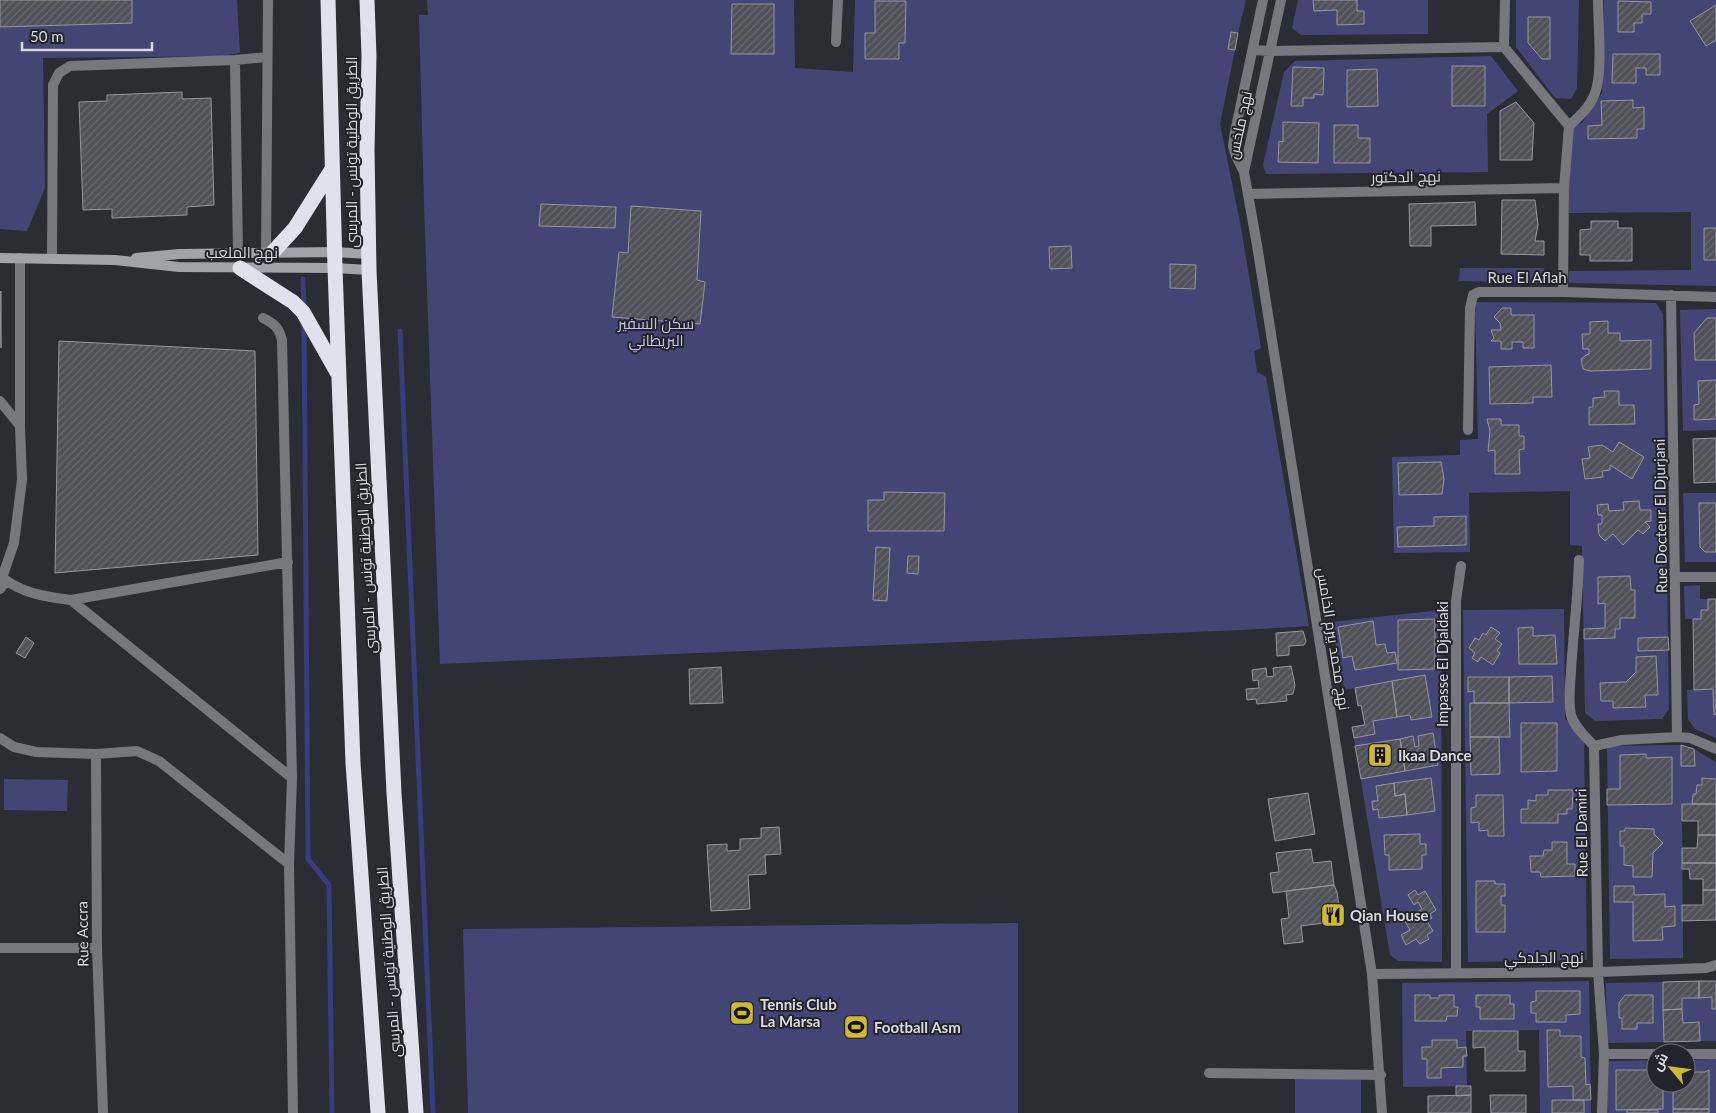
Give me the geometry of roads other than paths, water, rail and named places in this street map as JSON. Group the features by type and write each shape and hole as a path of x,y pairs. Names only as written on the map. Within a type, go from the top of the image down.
{"highway":[{"name":"الطريق الوطنية تونس - المرسى","path":"328,0 334,252 353,763 378,1113"},
{"name":"الطريق الوطنية تونس - المرسى","path":"367,0 369,56 367,150 369,270 394,794 416,1113"},
{"path":"269,253 295,228 333,168"},
{"path":"239,261 293,302 303,312 339,374"}],"street":[{"path":"268,0 269,253"},
{"path":"836,42 838,0"},
{"name":"نهج ملخس","path":"1244,172 1233,146 1263,0"},
{"name":"نهج ملخس","path":"1244,172 1280,0"},
{"path":"1505,0 1504,47 1569,126"},
{"path":"1563,292 1564,188 1569,126 1590,105 1596,92 1598,75 1598,0"},
{"path":"1253,50 1504,47"},
{"path":"52,258 53,85 59,72 70,66 268,57"},
{"path":"234,60 239,261"},
{"name":"نهج محمد بيرم الخامس","path":"1244,172 1372,974 1382,1113"},
{"name":"نهج الدكتور","path":"1248,194 1564,188"},
{"name":"نهج الملعب","path":"0,258 115,260 179,267 239,261 269,253 334,252 369,254"},
{"path":"20,258 20,426 22,480 14,543 2,581 46,596 71,600 288,562"},
{"name":"نهج الملعب","path":"239,261 369,270"},
{"name":"Rue El Aflah","path":"1468,430 1470,308 1473,294 1479,292 1563,292 1716,297"},
{"name":"Rue Docteur El Djurjani","path":"1672,295 1677,737"},
{"path":"263,318 279,328 282,340 292,778 289,864 293,1113"},
{"path":"0,401 20,426"},
{"path":"1579,560 1578,591 1572,643 1570,699 1571,716 1574,722 1594,746 1622,740 1677,737 1690,738 1716,749"},
{"name":"Impasse El Djaldaki","path":"1456,972 1456,601 1462,566"},
{"path":"1676,577 1716,577"},
{"path":"71,600 292,778"},
{"path":"0,738 14,747 36,752 96,754 137,751 159,761 289,864"},
{"name":"Rue El Damiri","path":"1594,746 1598,972 1604,1054 1602,1113"},
{"name":"Rue Accra","path":"96,754 97,948 103,1113"},
{"path":"0,948 97,948"},
{"name":"نهج الجلدكي","path":"1372,974 1598,972 1706,968 1716,965"},
{"path":"1604,1054 1646,1054"},
{"path":"1696,1054 1716,1054"},
{"path":"1209,1073 1380,1075"}],"waterway":[{"path":"303,279 304,308"},
{"path":"304,322 308,859 329,885 332,1113"},
{"path":"400,331 433,1113"}],"place":[{"name":"Ikaa Dance","path":"1380,755"},
{"name":"Qian House","path":"1333,915"},
{"name":"Tennis Club La Marsa","path":"742,1013"},
{"name":"Football Asm","path":"856,1027"}],"park label":[{"name":"سكن السفير البريطاني","path":"656,332"}]}
